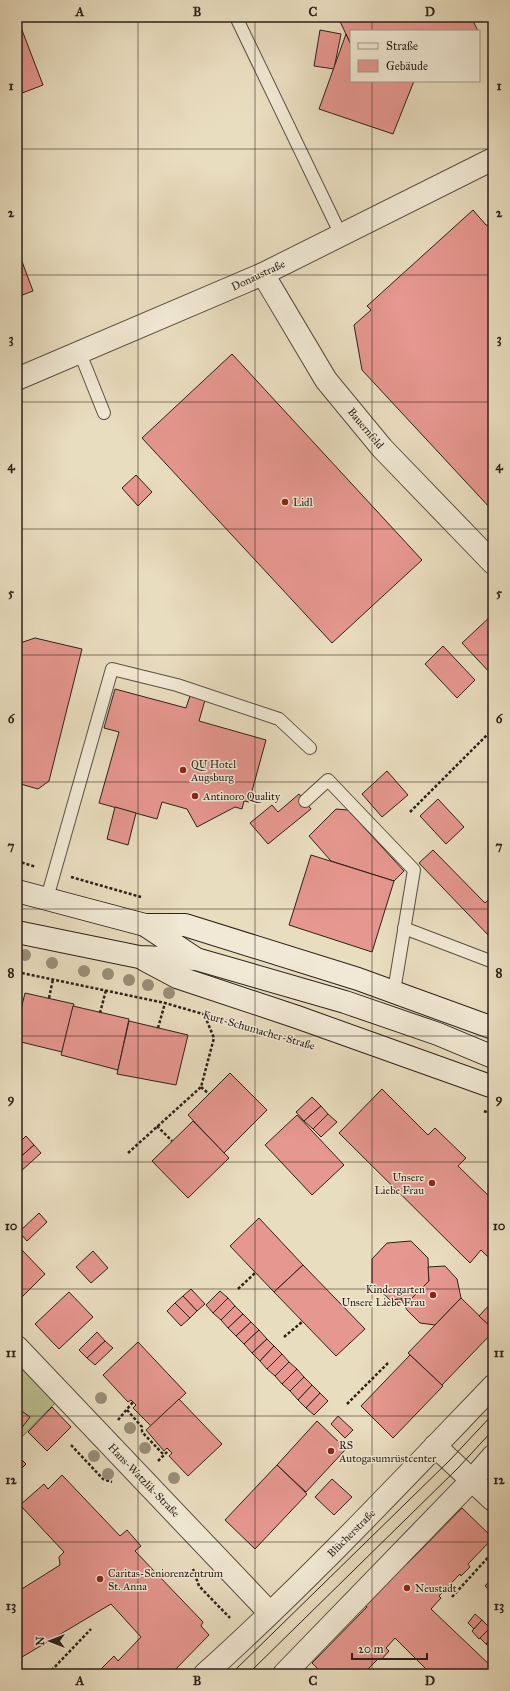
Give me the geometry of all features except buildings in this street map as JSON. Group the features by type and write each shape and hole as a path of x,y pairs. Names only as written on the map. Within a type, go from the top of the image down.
{"street":[{"name":"Donaustraße","path":"17,379 263,274 493,159"},
{"name":"Bauernfeld","path":"263,274 326,380 382,448 493,563"},
{"path":"17,891 145,925 185,925 394,991 493,1028"},
{"path":"145,925 196,959"},
{"path":"17,932 139,957 196,959 346,1002 438,1034 493,1057"},
{"path":"139,957 177,977 297,1017 493,1087"},
{"name":"Hans-Watzlik-Straße","path":"17,1347 270,1613"},
{"name":"Blücherstraße","path":"205,1674 270,1613 389,1495 493,1386"},
{"path":"435,1446 493,1500"},
{"path":"284,1674 472,1480 493,1456"}],"lane":[{"path":"236,17 341,235"},
{"path":"80,353 104,413"},
{"path":"47,898 112,669 176,685 280,719 310,748"},
{"path":"305,801 328,780 414,870 394,991"},
{"path":"404,928 493,962"}],"path":[{"path":"410,812 493,729"},
{"name":"Kurt-Schumacher-Straße","path":"17,972 165,1003 227,1021"},
{"path":"49,998 53,979"},
{"path":"100,1013 106,990"},
{"path":"158,1028 165,1003"},
{"path":"128,1153 201,1087 214,1038 204,1014"},
{"path":"201,1087 209,1094"},
{"path":"478,1109 493,1115"},
{"path":"157,1126 172,1141"},
{"path":"238,1289 255,1273"},
{"path":"284,1337 302,1322"},
{"path":"347,1404 388,1363"},
{"path":"127,1410 142,1427 142,1432 164,1455"},
{"path":"452,1597 493,1552"},
{"path":"48,1674 91,1629"}],"green space":[{"path":"17,1359 57,1401 17,1442"}],"tram line":[{"path":"231,1674 450,1460 493,1414"},
{"path":"248,1674 458,1468 493,1430"}],"place":[{"name":"Lidl","path":"285,502"},
{"name":"QU Hotel Augsburg","path":"183,770"},
{"name":"Antinoro Quality","path":"195,796"},
{"name":"Unsere Liebe Frau","path":"432,1183"},
{"name":"Kindergarten Unsere Liebe Frau","path":"433,1295"},
{"name":"RS Autogasumrüstcenter","path":"331,1451"},
{"name":"Caritas-Seniorenzentrum St. Anna","path":"100,1579"},
{"name":"Neustadt","path":"407,1588"}]}
